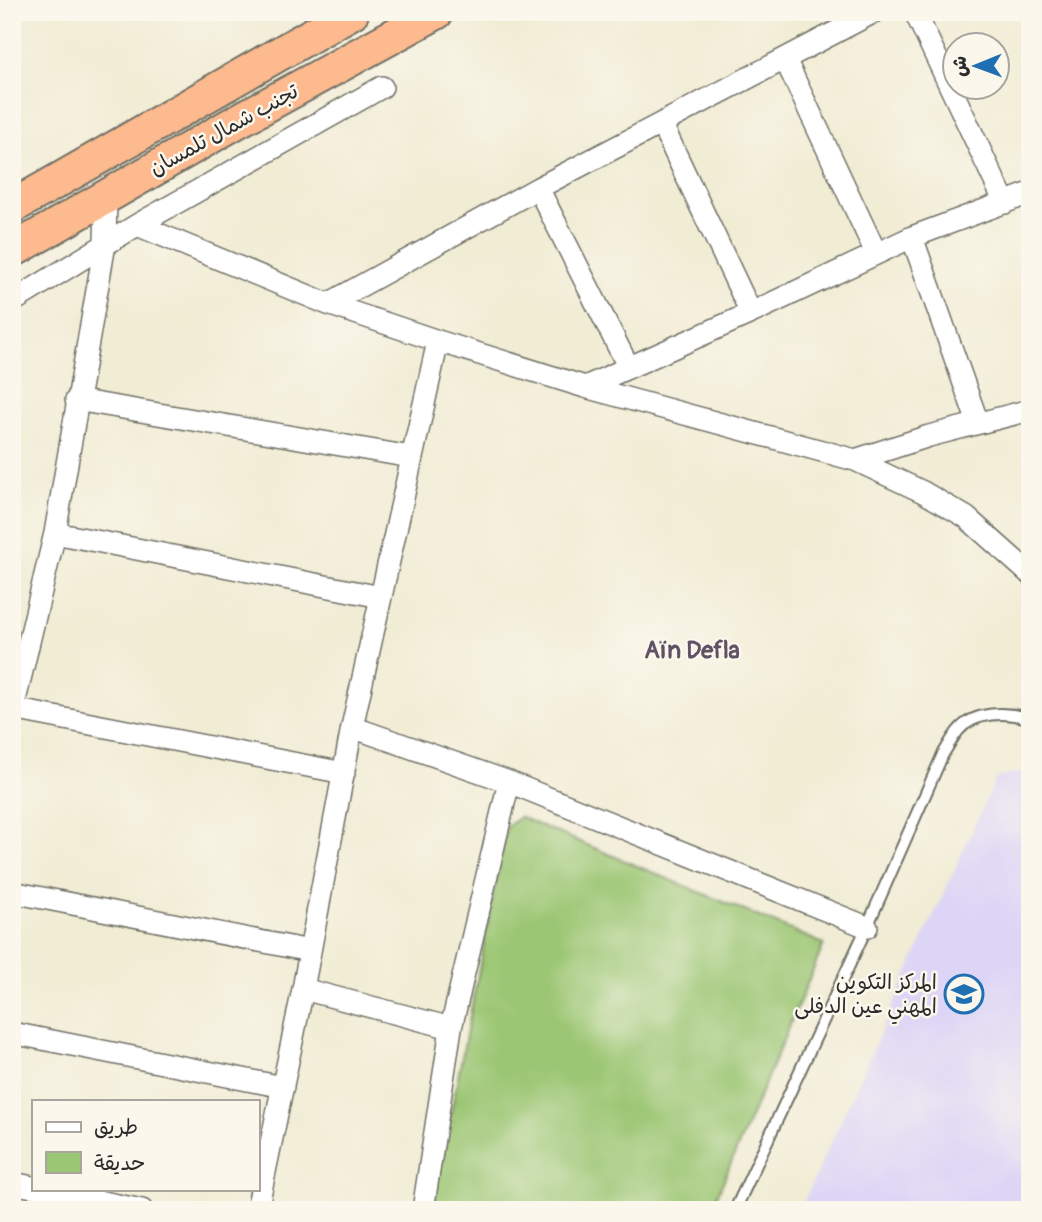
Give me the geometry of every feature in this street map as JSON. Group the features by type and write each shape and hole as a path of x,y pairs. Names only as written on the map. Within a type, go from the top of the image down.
{"highway":[{"name":"تجنب شمال تلمسان","path":"12,207 352,12"},
{"name":"تجنب شمال تلمسان","path":"12,251 236,122 437,12"}],"street":[{"path":"328,304 538,188 874,12"},
{"path":"915,12 1006,204"},
{"path":"785,59 876,253"},
{"path":"12,302 137,225 382,87"},
{"path":"662,125 751,313"},
{"path":"538,188 628,366"},
{"path":"584,387 751,313 912,237 1030,193"},
{"path":"106,197 105,244 55,533 13,711 344,773"},
{"path":"137,225 328,304 438,341 584,387 855,460 923,492 965,517 1030,574"},
{"path":"912,237 978,424"},
{"path":"257,1210 303,989 352,727 438,341"},
{"path":"76,400 411,457"},
{"path":"855,460 1030,410"},
{"path":"55,533 381,597"},
{"path":"352,727 509,782 867,927"},
{"path":"423,1210 452,1028 509,782"},
{"path":"12,892 310,951"},
{"path":"303,989 452,1028"},
{"path":"12,1033 283,1087"},
{"path":"12,1183 32,1187"},
{"path":"45,1190 142,1210"}],"lane":[{"path":"735,1210 867,927 943,754 959,729 981,716 1003,713 1030,719"}],"shaded area":[{"name":"المركز التكوين المهني عين الدفلى","path":"1023,772 1030,775 1030,1210 800,1210 996,778"}],"green space":[{"path":"520,817 824,944 711,1210 432,1210 507,826"}],"place":[{"name":"المركز التكوين المهني عين الدفلى","path":"964,994"}],"district":[{"name":"Aïn Defla","path":"692,650"}]}
